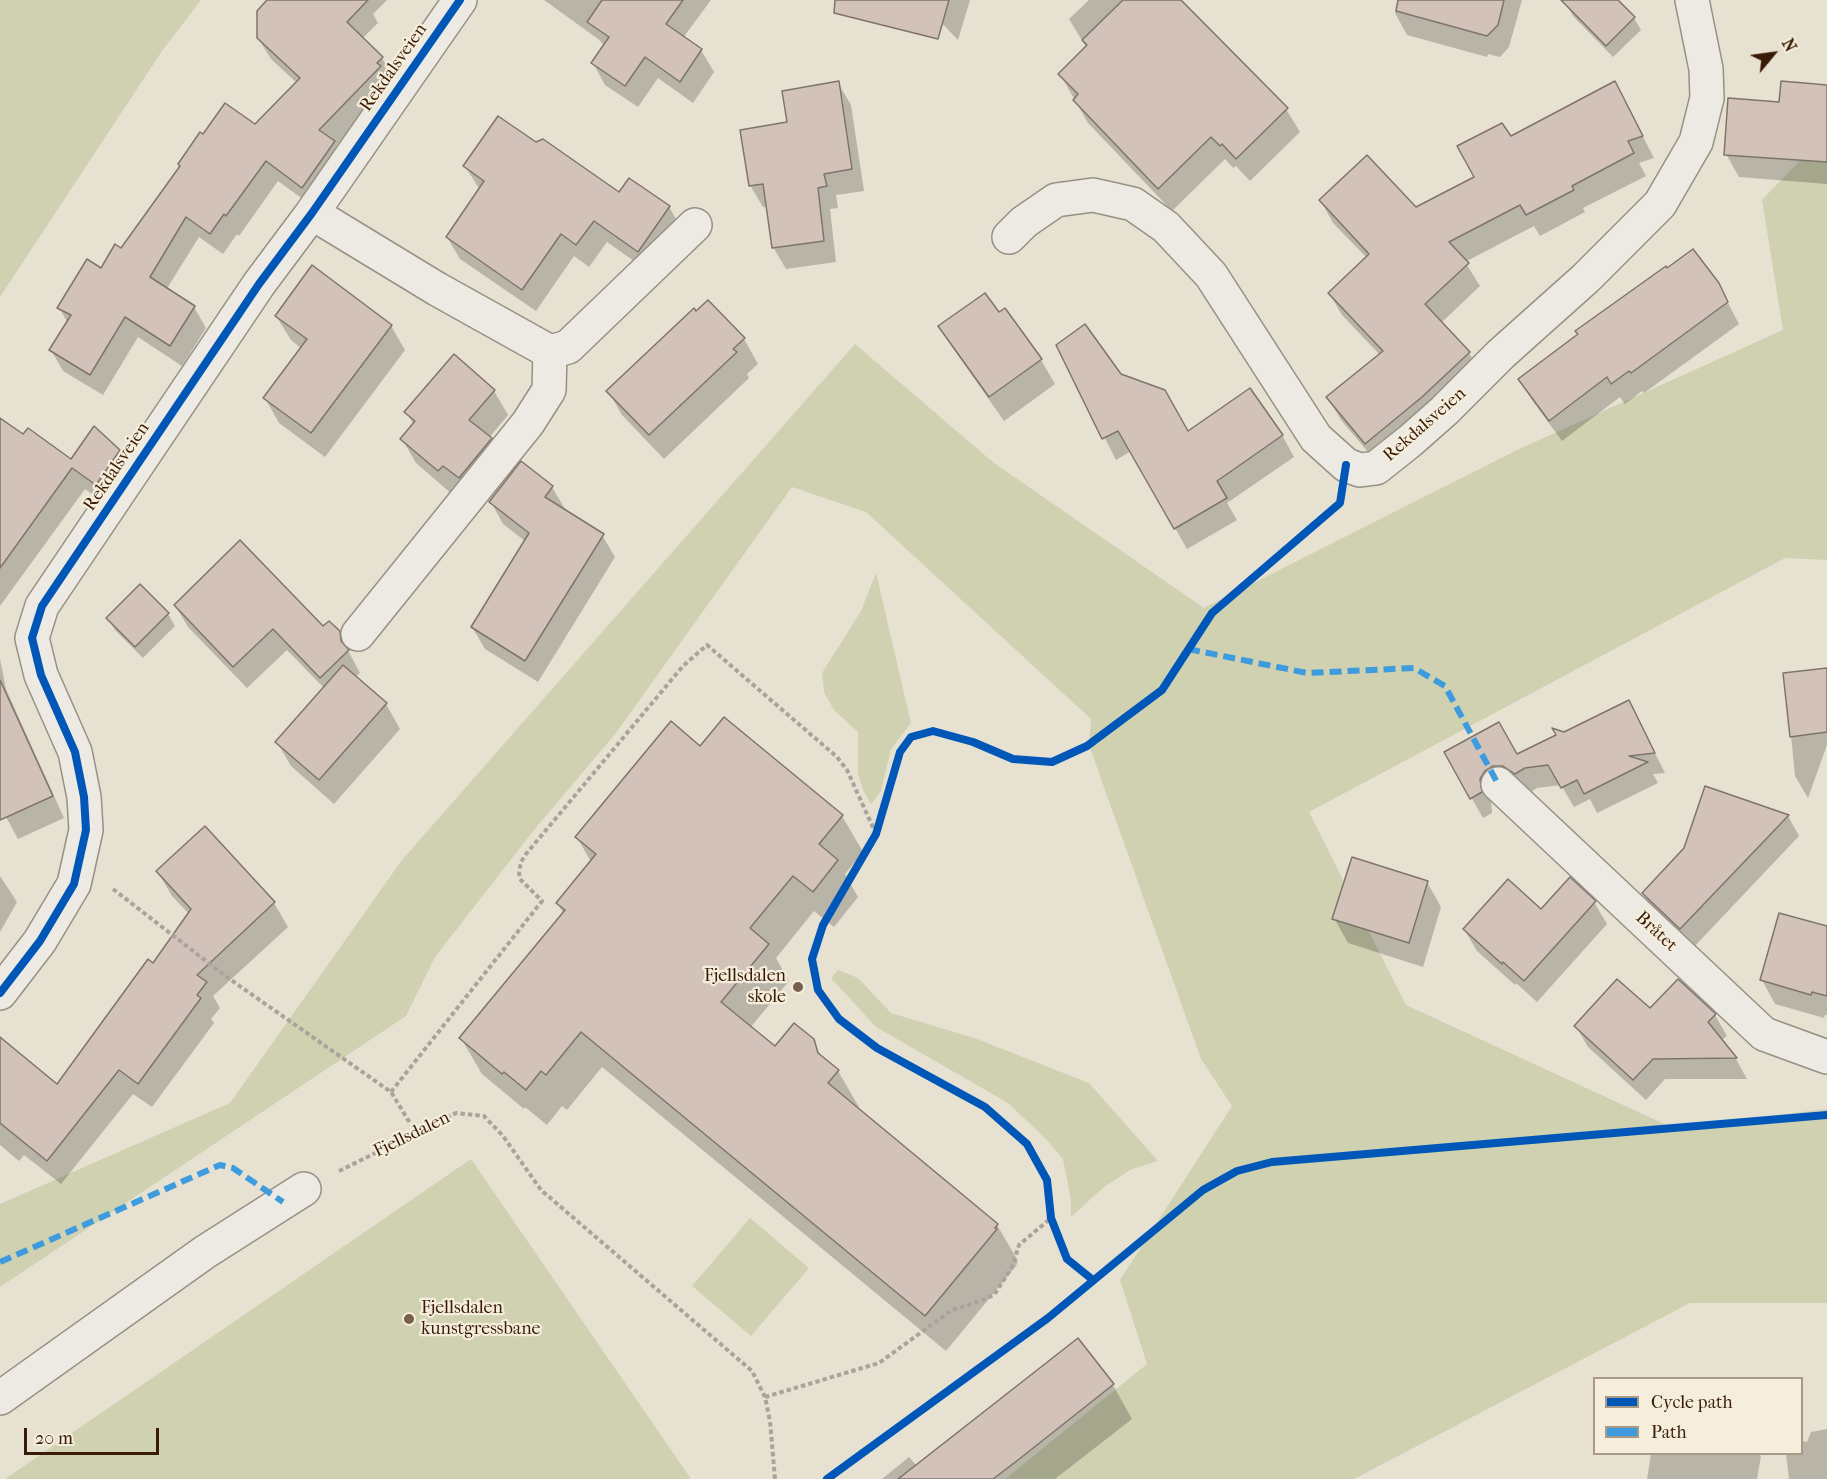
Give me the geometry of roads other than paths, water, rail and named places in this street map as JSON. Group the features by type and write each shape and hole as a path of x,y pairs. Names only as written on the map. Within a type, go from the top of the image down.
{"street":[{"name":"Rekdalsveien","path":"0,993 46,931 74,884 86,830 84,797 75,752 41,675 32,638 42,606 259,284 312,213 460,0"},
{"name":"Rekdalsveien","path":"1009,237 1024,222 1056,200 1093,195 1133,204 1166,227 1211,275 1316,438 1346,465 1360,470 1376,468 1444,411 1501,354 1586,278 1660,204 1696,142 1707,98 1706,69 1692,0"},
{"path":"312,213 437,288 550,351 568,347 695,225"},
{"path":"358,634 528,423 549,390 550,351"},
{"name":"Bråtet","path":"1498,784 1764,1034 1827,1057"},
{"path":"0,1398 205,1252 304,1189"}],"place":[{"name":"Fjellsdalen skole","path":"798,987"},
{"name":"Fjellsdalen kunstgressbane","path":"409,1319"}]}
